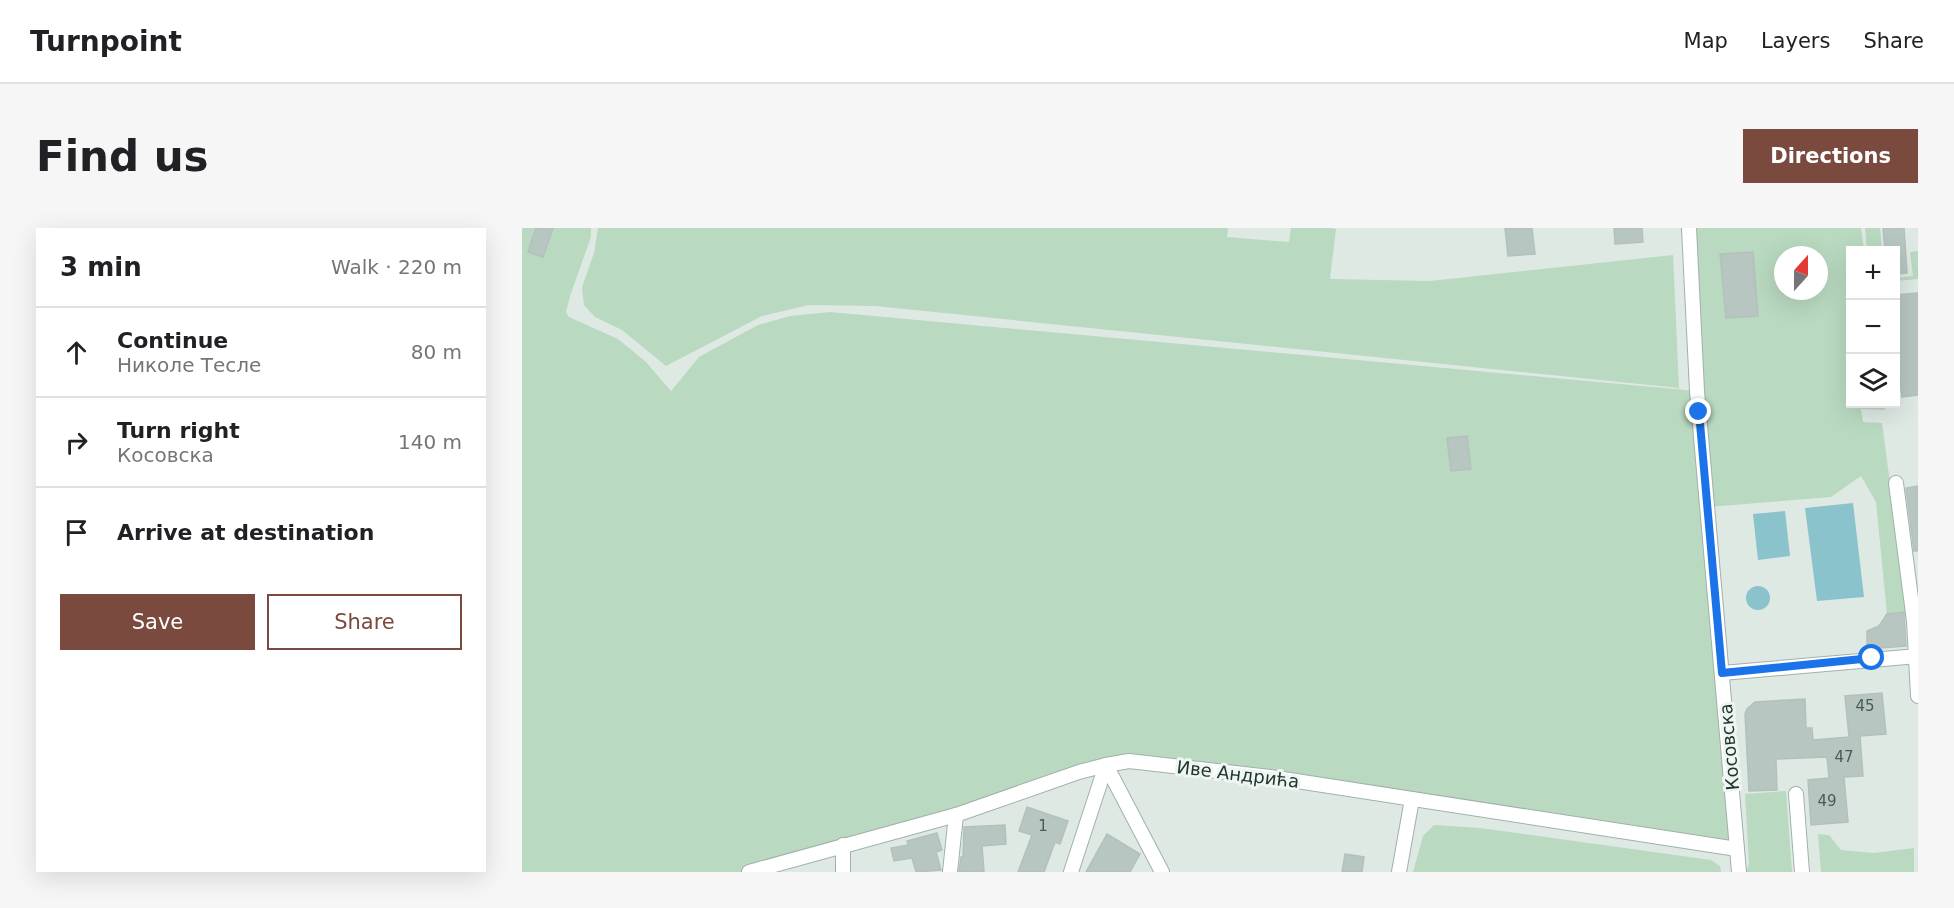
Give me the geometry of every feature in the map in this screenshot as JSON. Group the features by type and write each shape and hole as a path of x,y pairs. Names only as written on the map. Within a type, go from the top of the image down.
{"street":[{"name":"Косовска","path":"1689,228 1697,391 1739,872"},
{"path":"1896,483 1914,621 1918,696"},
{"path":"1722,673 1916,656"},
{"name":"Иве Андрића","path":"749,872 956,815 1068,776 1130,761 1270,777 1737,849"},
{"path":"1071,872 1106,765"},
{"path":"1106,765 1162,872"},
{"path":"1796,794 1802,872"},
{"path":"1399,872 1412,799"},
{"path":"950,872 956,815"},
{"path":"843,845 843,872"}],"green space":[{"path":"522,228 591,228 591,237 566,312 569,317 618,339 646,362 671,391 699,357 758,325 790,316 830,312 1697,391 1689,228 1861,228 1863,246 1846,246 1846,408 1885,408 1885,410 1861,409 1863,422 1882,423 1911,611 1887,614 1876,502 1861,476 1831,497 1708,507 1737,849 1129,761 749,872 522,872"},
{"path":"598,228 1228,228 1227,237 1289,242 1291,228 1331,228 1336,229 1330,279 1430,281 1673,255 1679,388 875,306 809,305 762,316 666,366 622,330 595,317 584,305 582,287 594,253"},
{"path":"1865,228 1880,228 1882,246 1867,246"},
{"path":"1918,251 1918,279 1900,281 1900,278 1913,276 1910,252"},
{"path":"1786,791 1792,872 1746,872 1749,864 1745,794"},
{"path":"1434,825 1480,828 1711,860 1720,866 1721,872 1413,872 1423,836"},
{"path":"1818,834 1829,835 1841,850 1874,853 1914,848 1914,872 1821,872"}],"water":[{"path":"1853,503 1864,597 1817,601 1805,508"},
{"path":"1785,511 1790,556 1758,560 1753,514"},
{"path":"1758,586 1766,590 1770,598 1766,606 1758,610 1750,606 1746,598 1750,590"}],"building":[{"path":"536,228 553,228 543,257 528,252"},
{"path":"1505,228 1532,228 1535,254 1508,256"},
{"path":"1614,228 1642,228 1643,242 1615,244"},
{"path":"1883,228 1904,228 1907,273 1900,274 1900,246 1885,246"},
{"path":"1753,252 1758,316 1726,318 1720,254"},
{"path":"1918,293 1918,395 1902,397 1900,382 1900,295"},
{"path":"1467,436 1471,469 1451,471 1447,438"},
{"path":"1918,486 1918,551 1914,551 1906,488"},
{"path":"1904,612 1906,646 1867,649 1867,631 1879,626 1887,614"},
{"path":"1882,693 1886,734 1860,736 1863,776 1844,777 1848,822 1811,825 1808,780 1829,778 1827,757 1776,759 1777,790 1749,791 1745,714 1755,702 1805,699 1806,728 1812,728 1813,740 1849,737 1845,696"},
{"path":"1027,807 1068,821 1060,844 1055,842 1044,872 1018,872 1032,835 1019,831"},
{"path":"1005,825 1006,844 982,846 984,872 959,872 961,857 963,857 964,827"},
{"path":"937,833 942,850 936,852 941,870 916,872 912,858 894,861 891,848 908,845 907,841"},
{"path":"1107,834 1140,854 1130,872 1086,872"},
{"path":"1345,854 1364,857 1362,872 1342,872"}],"route":[{"path":"1699,412 1722,673 1872,658"}]}
